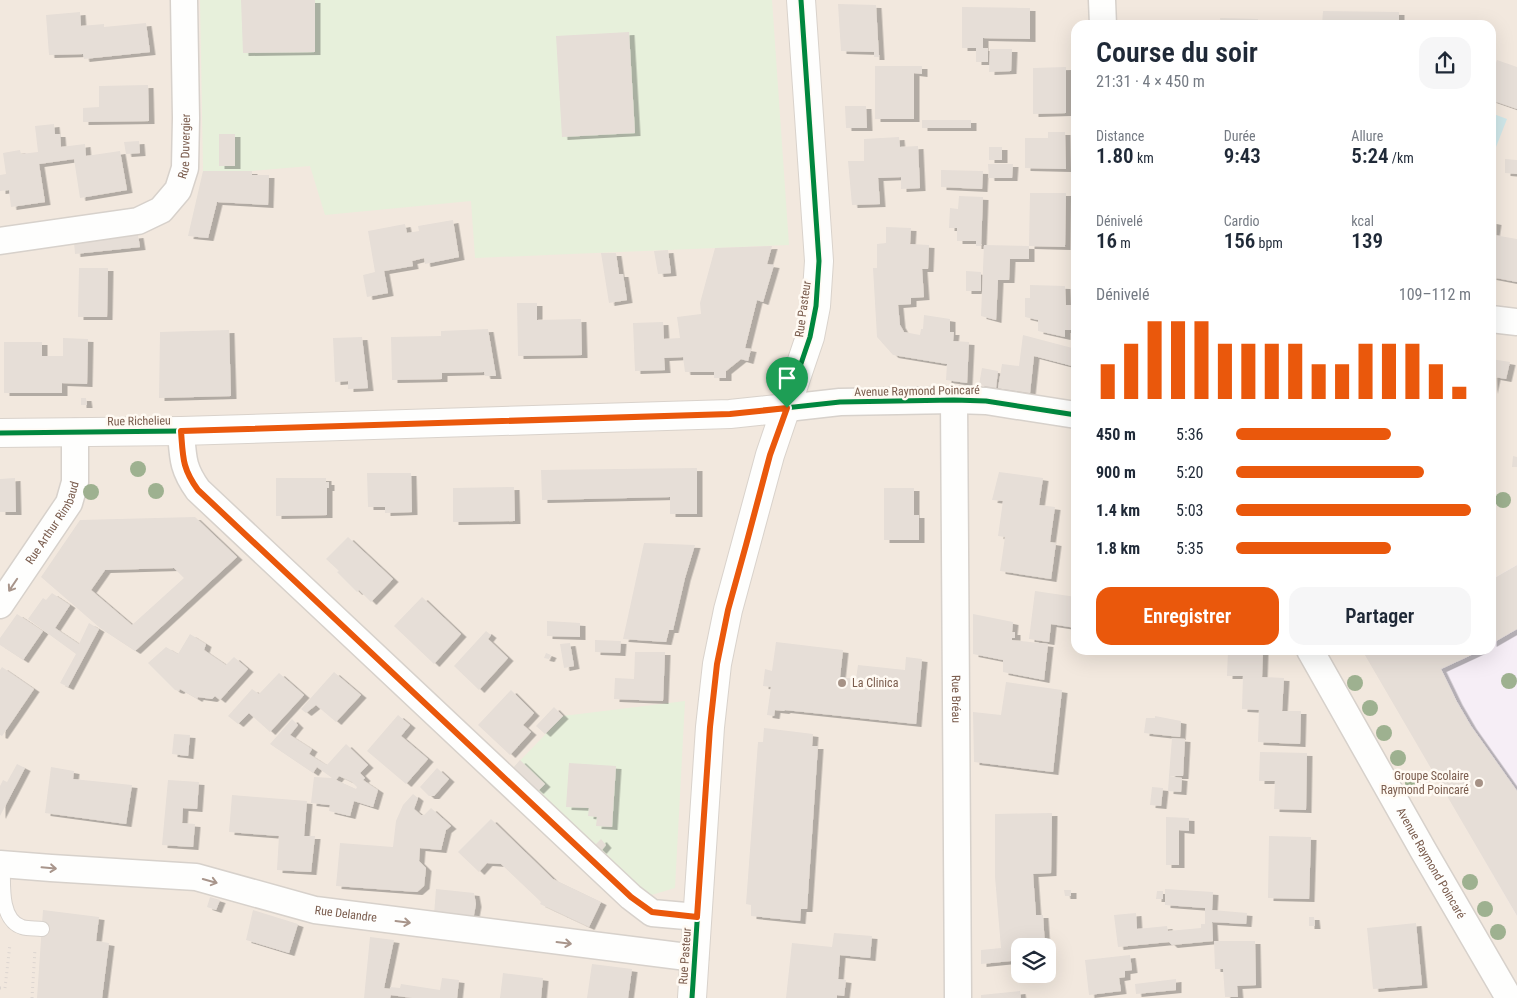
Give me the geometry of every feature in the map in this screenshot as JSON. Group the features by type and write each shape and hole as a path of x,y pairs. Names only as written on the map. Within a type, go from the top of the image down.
{"street":[{"name":"Rue Duvergier","path":"0,241 138,221 161,210 178,190 185,168 184,0"},
{"name":"Rue Pasteur","path":"692,998 710,727 717,664 728,610 770,455 810,337 816,306 819,261 800,0"},
{"path":"1102,0 1103,20"},
{"path":"1496,319 1517,322"},
{"name":"Avenue Raymond Poincaré","path":"787,408 840,402 954,400 986,401 1071,414"},
{"name":"Rue Bréau","path":"954,400 958,998"},
{"name":"Rue Richelieu","path":"0,433 181,431 730,414 787,408"},
{"path":"181,431 182,456 188,475 198,490 624,891 652,912 697,917"},
{"name":"Rue Arthur Rimbaud","path":"0,605 69,503 75,482 75,432"},
{"name":"Avenue Raymond Poincaré","path":"1313,655 1509,998"},
{"name":"Rue Delandre","path":"2,864 196,876 315,910 695,958"}],"lane":[{"path":"2,864 2,905 4,914 11,922 39,934"}],"path":[{"path":"32,998 39,934"},
{"path":"0,988 5,988 11,939"}],"shaded area":[{"path":"0,0 1517,0 1517,998 0,998"},
{"name":"Groupe Scolaire Raymond Poincaré","path":"1517,565 1517,916 1367,655 1496,655 1496,577"}],"green space":[{"path":"200,0 772,0 789,245 475,258 471,201 325,215 310,166 252,171 203,171"},
{"path":"685,701 675,888 648,896 513,768 563,716"}],"water":[{"path":"1496,115 1507,119 1496,147"}],"building":[{"path":"241,0 315,0 315,52 243,53"},
{"path":"838,4 876,5 879,57 874,57 874,52 841,51"},
{"path":"962,7 1030,8 1030,39 983,38 983,48 988,48 988,62 976,62 976,48 962,48"},
{"path":"1323,11 1399,12 1399,20 1322,20"},
{"path":"80,12 81,26 104,24 104,27 146,23 150,52 84,59 83,54 49,55 46,15"},
{"path":"1220,18 1258,19 1258,20 1220,20"},
{"path":"629,32 635,133 562,137 556,36"},
{"path":"990,49 1012,49 1011,71 989,72"},
{"path":"1497,60 1517,67 1517,109 1496,102"},
{"path":"875,66 922,66 922,74 914,73 914,119 875,119"},
{"path":"1066,67 1066,113 1033,114 1033,68"},
{"path":"148,85 149,121 83,122 83,108 99,107 99,86"},
{"path":"845,106 866,106 867,128 846,128"},
{"path":"922,120 971,120 971,128 922,128"},
{"path":"54,124 55,134 60,134 61,147 85,144 86,156 120,151 127,190 80,198 74,159 39,164 45,202 11,207 9,190 0,191 0,175 6,174 3,153 20,150 21,154 38,152 35,126"},
{"path":"1048,132 1065,132 1066,169 1025,168 1025,138 1048,138"},
{"path":"219,134 235,134 235,166 219,166"},
{"path":"899,137 900,147 918,146 920,188 901,189 901,177 878,178 880,204 852,205 848,161 864,161 864,139"},
{"path":"139,141 140,153 126,154 124,142"},
{"path":"989,147 1002,147 1002,160 989,160"},
{"path":"1505,159 1517,160 1517,174 1505,173"},
{"path":"988,164 1013,164 1012,178 989,178"},
{"path":"941,170 983,171 982,189 941,187"},
{"path":"203,171 252,171 252,175 269,175 268,205 217,202 208,238 188,236"},
{"path":"1030,193 1066,193 1065,247 1029,246"},
{"path":"959,196 983,197 981,246 976,246 976,241 957,241 957,228 949,228 950,208 958,209"},
{"path":"453,220 459,257 425,264 424,258 412,261 413,266 384,271 388,293 367,297 363,275 375,272 368,231 405,224 407,233 419,231 418,226"},
{"path":"886,227 911,228 910,244 929,245 928,269 922,269 924,297 911,298 911,304 898,305 900,325 904,332 920,335 921,329 923,329 924,315 950,319 950,332 954,332 953,341 969,342 967,383 946,380 947,364 893,355 877,337 873,268 877,268 877,244 886,243"},
{"path":"138,235 140,247 75,254 74,242"},
{"path":"1496,235 1517,239 1517,282 1496,278"},
{"path":"984,245 1029,246 1029,259 1010,259 1009,280 998,280 996,320 981,316"},
{"path":"772,246 767,264 774,265 763,302 757,300 745,348 751,349 748,361 741,359 726,371 726,378 714,378 714,372 685,372 683,357 664,358 665,370 635,371 633,323 663,322 664,339 680,338 677,317 701,314 700,303 715,248"},
{"path":"668,250 671,273 658,274 654,251"},
{"path":"601,253 616,253 619,274 623,274 627,300 609,303"},
{"path":"79,268 108,268 107,317 78,317"},
{"path":"966,271 981,272 981,291 966,291"},
{"path":"1030,285 1065,286 1066,305 1071,305 1071,330 1065,330 1065,337 1038,331 1038,320 1025,317 1025,298 1030,298"},
{"path":"517,303 537,303 537,320 581,319 582,355 518,356"},
{"path":"488,329 496,376 485,376 484,372 442,373 442,379 392,380 391,337 441,336 441,331"},
{"path":"229,330 231,396 159,398 160,332"},
{"path":"1023,335 1071,348 1071,366 1034,356 1030,393 998,388 1002,364 1019,366"},
{"path":"362,337 368,388 348,389 348,381 335,382 333,338"},
{"path":"63,338 88,339 87,384 62,383 62,393 4,393 4,342 42,342 42,356 63,356"},
{"path":"1496,360 1510,362 1506,379 1496,377"},
{"path":"982,368 998,371 996,388 979,385"},
{"path":"81,398 86,398 87,405 81,405"},
{"path":"1513,456 1517,457 1517,467 1512,467"},
{"path":"697,468 697,514 670,514 670,497 542,500 541,470"},
{"path":"999,472 1043,478 1039,505 1055,507 1050,542 1056,543 1051,579 1000,571 1005,537 998,536 1003,501 992,500"},
{"path":"367,473 411,473 412,512 385,513 385,507 368,507"},
{"path":"15,478 16,512 0,512 0,479"},
{"path":"276,478 326,478 326,482 329,482 329,488 327,488 327,515 276,516"},
{"path":"514,487 515,521 453,522 453,488"},
{"path":"884,488 914,488 914,515 919,515 919,540 884,540"},
{"path":"195,517 237,557 135,651 100,628 41,577 80,520","holes":["174,568 184,578 132,625 91,590 105,570"]},
{"path":"348,537 393,579 371,602 359,590 357,592 326,559"},
{"path":"644,543 695,545 673,630 669,630 666,642 623,639"},
{"path":"1517,565 1517,629 1496,641 1496,577"},
{"path":"1035,591 1071,596 1071,627 1051,624 1049,642 1029,639"},
{"path":"52,593 70,605 55,628 79,644 89,623 99,629 68,687 60,683 76,654 28,619 43,598 46,600"},
{"path":"422,597 461,634 434,664 394,626"},
{"path":"17,614 43,631 23,660 0,645 0,638"},
{"path":"973,614 1013,622 1012,632 1015,632 1015,638 1012,638 1012,640 1048,644 1044,680 1003,672 1003,660 973,654"},
{"path":"547,621 580,623 580,637 547,636"},
{"path":"486,631 491,635 488,639 508,658 479,690 454,666"},
{"path":"190,634 206,644 204,650 226,665 234,657 248,669 220,700 215,696 212,699 198,697 197,699 180,689 179,691 175,690 148,663 166,647 178,654"},
{"path":"595,640 621,641 620,653 595,652"},
{"name":"La Clinica","path":"776,642 843,650 840,677 856,679 858,665 905,670 906,657 922,659 916,724 785,710 775,710 774,716 767,715 771,687 763,686 765,669 772,671"},
{"path":"570,643 574,666 564,668 560,644"},
{"path":"635,652 665,652 663,701 614,699 615,678 634,679"},
{"path":"546,653 551,655 549,659 544,658"},
{"path":"1228,655 1263,655 1262,677 1284,678 1282,711 1301,711 1300,744 1258,742 1259,710 1242,709 1243,676 1227,676"},
{"name":"Groupe Scolaire Raymond Poincaré","path":"1365,655 1471,655 1441,669 1471,726 1517,791 1517,916"},
{"path":"2,667 34,689 2,736 0,735 0,670"},
{"path":"334,672 361,695 336,722 316,705 306,713 301,709"},
{"path":"279,673 304,695 270,732 249,713 238,724 228,716 252,689 259,694"},
{"path":"1006,682 1062,690 1053,772 974,762 973,712 1001,715"},
{"path":"511,690 534,713 523,725 531,732 510,755 478,725"},
{"path":"554,707 563,716 545,734 536,726"},
{"path":"398,715 410,725 401,736 428,759 406,784 367,751"},
{"path":"1155,716 1181,721 1180,737 1144,733 1146,718 1155,718"},
{"path":"292,719 298,725 290,735 312,749 309,754 327,765 346,744 368,765 360,773 365,778 363,780 378,790 373,807 354,801 350,816 329,811 330,805 311,803 314,777 332,778 317,767 313,773 270,744","holes":["339,776 352,782 357,787 356,789 336,780"]},
{"path":"764,728 813,734 812,746 818,746 807,909 801,909 800,921 751,916 751,905 746,904 758,742 763,742"},
{"path":"174,734 190,735 188,756 172,754"},
{"path":"1172,738 1185,739 1183,776 1169,776"},
{"path":"1260,752 1307,753 1306,810 1274,809 1275,781 1259,781"},
{"path":"520,760 545,784 538,791 513,768"},
{"path":"569,763 616,766 612,827 596,826 597,817 588,816 589,808 566,807"},
{"path":"17,764 25,768 0,816 0,786 3,780 7,782"},
{"path":"51,767 74,771 73,779 132,785 126,824 45,813"},
{"path":"437,768 449,779 434,796 429,796 420,787"},
{"path":"1169,776 1182,778 1181,792 1168,791"},
{"path":"168,780 199,782 197,809 183,808 182,823 195,824 193,847 162,845"},
{"path":"1152,787 1163,788 1161,806 1150,805"},
{"path":"413,794 418,798 414,809 421,815 424,815 431,808 451,826 446,830 441,850 420,848 419,861 426,868 424,886 417,892 336,886 340,843 393,847 396,821 403,805"},
{"path":"232,795 307,801 304,836 315,836 311,872 277,870 279,836 229,832"},
{"path":"1052,813 1051,873 1033,874 1036,915 1043,915 1044,938 1011,938 1011,961 981,964 981,950 1001,948 995,877 995,814"},
{"path":"1166,817 1189,818 1189,831 1179,830 1179,865 1166,865"},
{"path":"491,819 553,879 601,902 589,927 540,904 541,902 501,864 487,863 479,872 458,852"},
{"path":"1269,836 1311,837 1309,899 1268,898"},
{"path":"601,839 606,845 601,851 595,845"},
{"path":"436,889 474,893 476,904 473,920 434,915"},
{"path":"1165,889 1213,892 1212,910 1247,913 1246,924 1212,922 1213,941 1172,945 1169,942 1118,947 1114,915 1136,913 1137,929 1167,926 1168,931 1201,928 1201,924 1205,924 1205,908 1165,905"},
{"path":"1064,890 1071,890 1071,896 1065,896"},
{"path":"1157,891 1163,891 1163,899 1156,899"},
{"path":"210,897 220,900 216,910 207,907"},
{"path":"43,910 99,917 96,941 109,943 102,998 37,998"},
{"path":"253,910 298,924 289,953 246,940"},
{"path":"1309,917 1314,917 1315,926 1309,926"},
{"path":"1416,923 1422,985 1373,989 1367,928"},
{"path":"834,933 872,936 870,958 840,955 838,979 846,980 844,996 837,995 837,998 786,998 792,943 832,947"},
{"path":"370,937 394,940 384,988 400,988 401,984 440,990 442,978 459,980 457,998 412,998 391,995 390,998 364,998"},
{"path":"1214,941 1255,941 1256,985 1237,986 1238,997 1225,997 1223,969 1215,969"},
{"path":"1130,955 1132,970 1125,971 1125,977 1119,978 1121,991 1089,995 1085,960"},
{"path":"592,964 632,969 628,998 587,998"},
{"path":"503,973 543,978 541,998 500,998"},
{"path":"1176,979 1176,990 1136,994 1135,984"},
{"path":"1020,991 1021,998 981,998 981,995"}],"cycle path":[{"path":"692,998 710,727 717,664 728,610 770,455 810,337 816,306 819,261 801,0"},
{"path":"0,433 181,431 730,414 840,402 954,400 986,401 1071,414"}],"place":[{"name":"La Clinica","path":"842,683"},
{"name":"Groupe Scolaire Raymond Poincaré","path":"1479,783"}],"route":[{"path":"787,408 770,455 728,610 717,664 710,727 697,917 652,912 631,897 198,490 188,475 182,456 181,431 730,414 787,408"}]}
